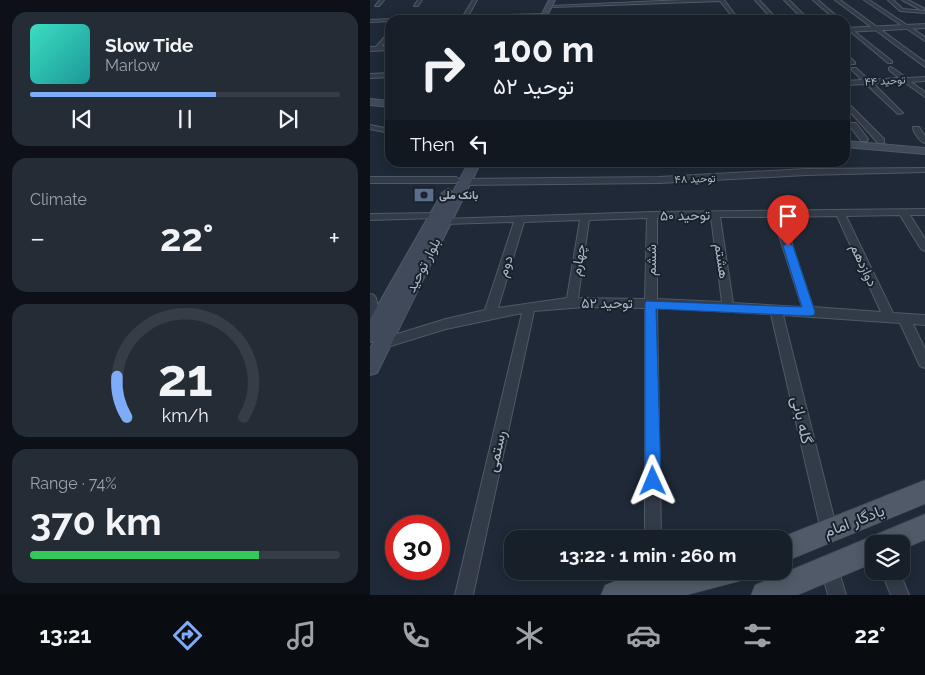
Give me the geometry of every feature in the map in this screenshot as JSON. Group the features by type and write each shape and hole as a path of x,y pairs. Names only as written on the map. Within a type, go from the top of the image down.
{"main road":[{"path":"546,15 554,2"},
{"path":"370,102 385,105"},
{"path":"370,106 385,106"},
{"path":"850,138 925,142"},
{"path":"850,144 925,150"},
{"name":"بلوار توحید","path":"460,181 464,167"},
{"name":"بلوار توحید","path":"373,330 460,181 470,167"},
{"name":"بلوار توحید","path":"370,367 384,343 439,218"},
{"name":"یادگار امام","path":"792,546 925,492"},
{"path":"906,535 925,527"},
{"path":"765,595 865,553"},
{"path":"615,595 654,580"}],"street":[{"path":"377,5 382,0"},
{"path":"416,5 420,0"},
{"path":"466,15 475,0"},
{"path":"554,2 721,0 733,15"},
{"path":"758,0 772,15"},
{"path":"786,0 802,15"},
{"path":"815,0 833,15"},
{"path":"837,0 925,65"},
{"path":"866,0 925,39"},
{"path":"890,0 902,10 925,11"},
{"path":"904,0 925,11"},
{"path":"691,1 696,15"},
{"path":"918,14 925,18"},
{"path":"370,21 385,20"},
{"path":"850,28 875,29 925,26"},
{"path":"850,31 925,95"},
{"path":"374,49 385,38"},
{"path":"850,62 900,113"},
{"path":"370,76 385,75"},
{"name":"توحید ۴۴","path":"850,83 925,79"},
{"path":"850,107 881,140"},
{"path":"853,125 864,139"},
{"path":"370,127 385,130"},
{"path":"925,129 916,129 925,142"},
{"path":"804,167 806,172"},
{"name":"توحید ۴۸","path":"370,180 659,180 806,172 925,170"},
{"path":"903,212 925,247"},
{"name":"توحید ۵۰","path":"370,217 520,218 925,212"},
{"name":"دوازدهم","path":"840,213 889,317"},
{"path":"777,214 809,312"},
{"name":"ششم","path":"652,215 650,304 654,530"},
{"name":"هشتم","path":"715,215 728,307"},
{"name":"چهارم","path":"572,303 585,217"},
{"name":"دوم","path":"490,314 520,218"},
{"path":"370,298 373,330"},
{"name":"توحید ۵۲","path":"384,343 426,328 490,314 529,307 572,303 776,309 925,320"},
{"name":"رستمی","path":"464,595 529,307"},
{"name":"گله بانی","path":"776,309 829,530"},
{"path":"904,318 925,362"},
{"path":"830,568 837,595"},
{"path":"894,580 900,595"}],"place":[{"name":"بانک ملی","path":"424,195"}],"route":[{"path":"653,481 650,304 809,312 788,246"}]}
